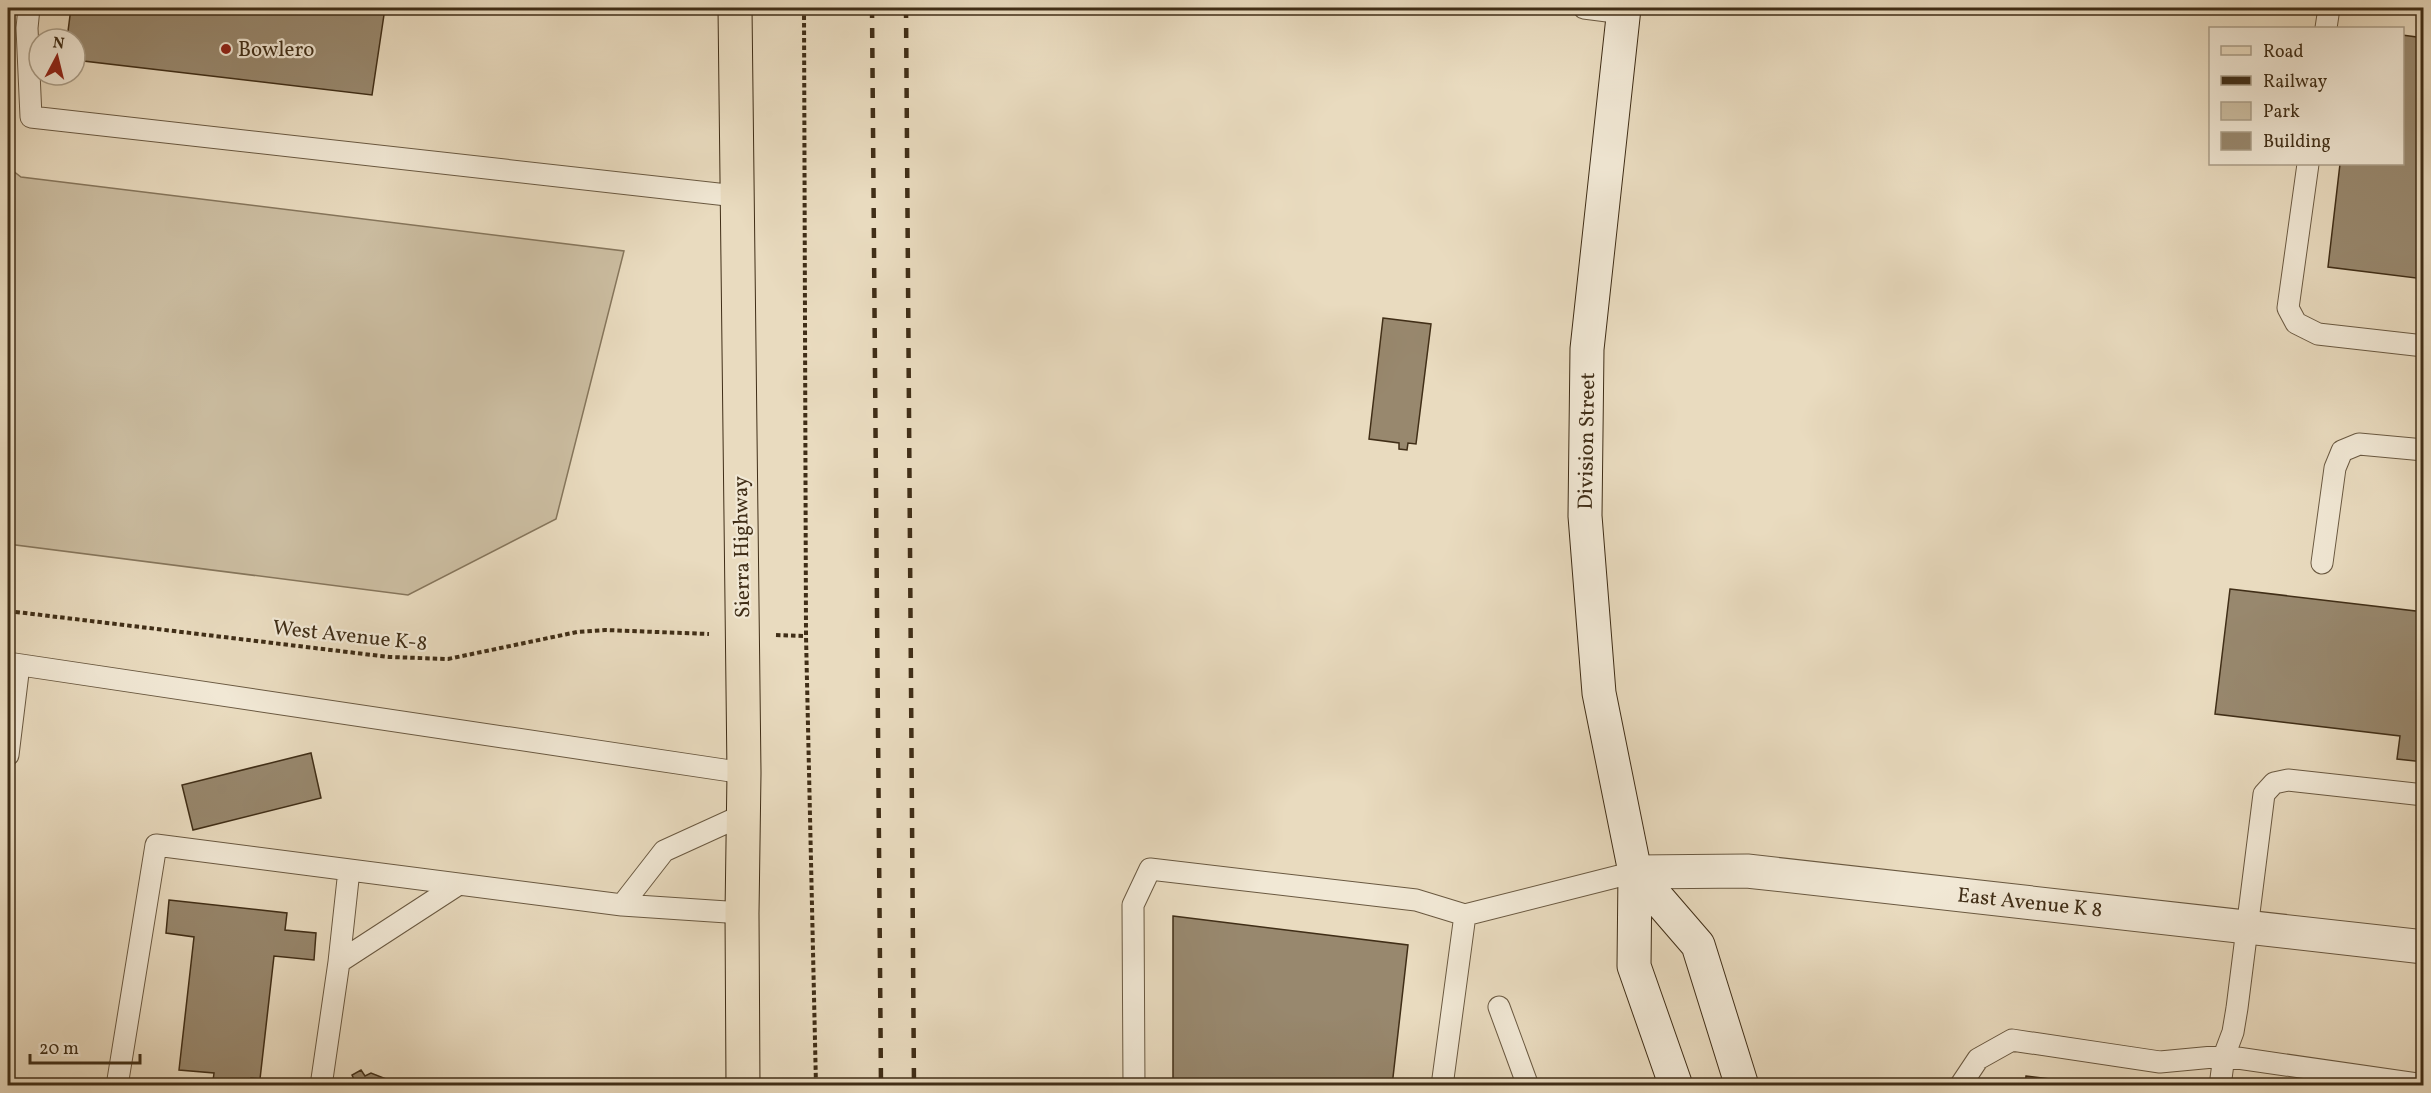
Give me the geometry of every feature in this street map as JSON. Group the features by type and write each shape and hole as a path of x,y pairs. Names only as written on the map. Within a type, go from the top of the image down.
{"main road":[{"name":"Sierra Highway","path":"735,8 744,773 743,1086"},
{"name":"Division Street","path":"1624,10 1587,349 1585,516 1599,693 1635,872 1634,966 1676,1086"},
{"name":"East Avenue K 8","path":"1635,872 1747,871 2424,947"},
{"path":"1635,872 1698,945 1742,1086"}],"lane":[{"path":"29,8 27,28 31,117 736,196"},
{"path":"1584,8 1624,10"},
{"path":"2326,27 2329,8"},
{"path":"2308,165 2288,308 2295,323 2318,334 2424,346"},
{"path":"2322,563 2335,468 2342,451 2359,444 2424,450"},
{"path":"8,755 13,664 744,773"},
{"path":"2220,1086 2224,1056 2233,1032 2264,794 2274,783 2288,780 2424,795"},
{"path":"622,905 664,851 743,815"},
{"path":"117,1086 156,845 622,905 742,913"},
{"path":"1134,1086 1133,905 1150,869 1416,900 1465,915 1635,872"},
{"path":"321,1086 339,962 349,870"},
{"path":"339,962 459,884"},
{"path":"1442,1086 1465,915"},
{"path":"1499,1007 1528,1086"},
{"path":"1960,1086 1978,1059 2012,1040 2160,1062 2224,1056 2424,1085"}],"path":[{"path":"804,8 806,636 816,1086"},
{"name":"West Avenue K-8","path":"8,611 401,658 448,659 577,632 605,630 689,633"}],"green space":[{"path":"8,167 21,177 624,251 556,519 408,595 8,544"}],"building":[{"name":"Bowlero","path":"71,8 385,8 372,95 87,61 87,27 69,27"},
{"path":"2404,35 2424,38 2424,279 2328,267 2340,165 2404,165"},
{"path":"1383,318 1431,324 1416,444 1408,443 1407,450 1399,449 1399,443 1369,439"},
{"path":"2230,589 2424,612 2424,762 2397,759 2400,736 2215,714"},
{"path":"311,753 321,798 193,830 182,785"},
{"path":"169,900 287,913 285,930 316,933 314,960 274,956 260,1079 251,1078 250,1086 208,1086 208,1081 213,1081 214,1073 179,1070 194,937 166,933"},
{"path":"1173,916 1408,945 1392,1086 1173,1086"},
{"path":"361,1070 365,1076 371,1073 386,1079 475,1086 357,1086 352,1075"},
{"path":"2026,1076 2107,1086 2025,1086"}],"railway":[{"path":"872,8 881,1086"},
{"path":"906,8 914,1086"}],"place":[{"name":"Bowlero","path":"226,49"}]}
